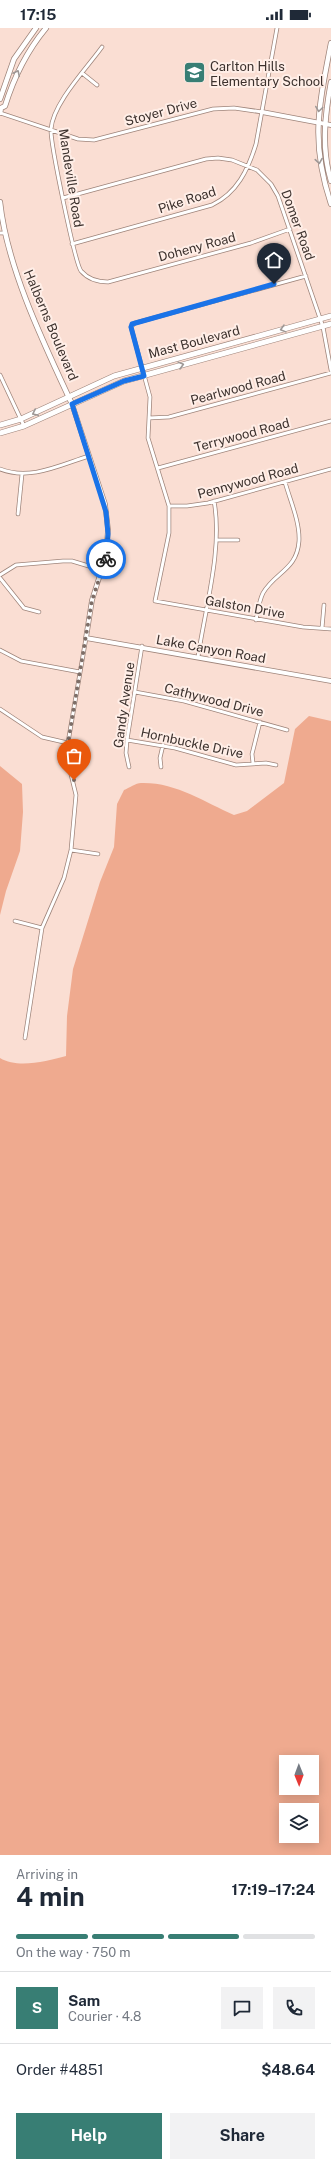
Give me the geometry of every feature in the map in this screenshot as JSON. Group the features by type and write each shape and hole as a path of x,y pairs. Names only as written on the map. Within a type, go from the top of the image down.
{"main road":[{"path":"0,99 14,59 36,28"},
{"path":"0,110 5,106 14,78 26,54 46,28"},
{"path":"331,43 317,122 318,157 331,204"},
{"path":"331,82 325,124 325,145 331,181"},
{"name":"Halberns Boulevard","path":"0,202 2,233 25,294 72,404"},
{"name":"Mast Boulevard","path":"0,425 21,419 114,376 331,316"},
{"name":"Mast Boulevard","path":"0,433 24,426 124,381 331,324"}],"street":[{"name":"Pike Road","path":"72,244 212,205 224,198 236,187 248,165 256,144 277,28"},
{"name":"Mandeville Road","path":"102,47 66,94 51,128 63,198 77,264 84,274 98,281 108,282"},
{"path":"82,73 97,85"},
{"name":"Stoyer Drive","path":"0,110 78,139 94,140 213,109 234,108 331,125"},
{"name":"Domer Road","path":"63,198 206,159 228,159 248,165 261,173 274,187 290,229 323,327 331,371"},
{"name":"Doheny Road","path":"108,282 251,243 290,229"},
{"path":"169,506 148,438 150,402 132,324 306,276"},
{"name":"Pearlwood Road","path":"149,418 169,417 331,371"},
{"path":"0,375 24,426"},
{"name":"Halberns Boulevard","path":"25,1038 42,928 64,878 71,850 76,795 66,754 92,600 107,549 108,520 72,404"},
{"name":"Terrywood Road","path":"158,468 331,421"},
{"path":"0,469 22,474 42,471 89,456"},
{"name":"Pennywood Road","path":"169,506 187,506 214,501 331,469"},
{"path":"18,514 22,474"},
{"path":"256,620 262,594 268,586 289,568 298,546 298,531 285,482"},
{"path":"198,657 217,540 218,520 214,501"},
{"name":"Galston Drive","path":"169,506 169,533 155,601 256,620 303,627 331,629"},
{"path":"217,540 238,540"},
{"path":"0,575 16,565 63,561 72,561 102,570"},
{"path":"0,578 24,608 39,612"},
{"path":"322,628 324,605"},
{"name":"Lake Canyon Road","path":"86,638 142,646 331,681"},
{"name":"Gandy Avenue","path":"129,767 126,753 127,740 142,646"},
{"path":"0,650 21,661 80,672"},
{"name":"Cathywood Drive","path":"135,692 184,701 287,730"},
{"path":"0,710 42,737 68,743"},
{"path":"253,763 252,754 260,722"},
{"name":"Hornbuckle Drive","path":"127,740 163,745 233,764 253,763 276,765"},
{"path":"161,767 160,758 163,745"},
{"path":"71,850 98,854"},
{"path":"15,921 42,928"}],"shaded area":[{"path":"309,716 331,721 331,1855 0,1855 0,1058 15,1063 24,1064 42,1062 66,1056 67,1016 73,969 100,882 114,847 117,804 124,790 139,783 166,786 178,789 234,815 247,811 284,783 295,729"},
{"path":"0,766 22,784 23,812 20,851 6,891 0,915"}],"way so far":[{"path":"74,780 66,754 92,600 106,559"}],"place":[{"name":"Carlton Hills Elementary School","path":"195,73"}],"route":[{"path":"106,559 108,520 75,409 72,404 124,381 144,376 131,327 132,324 274,284"}]}
